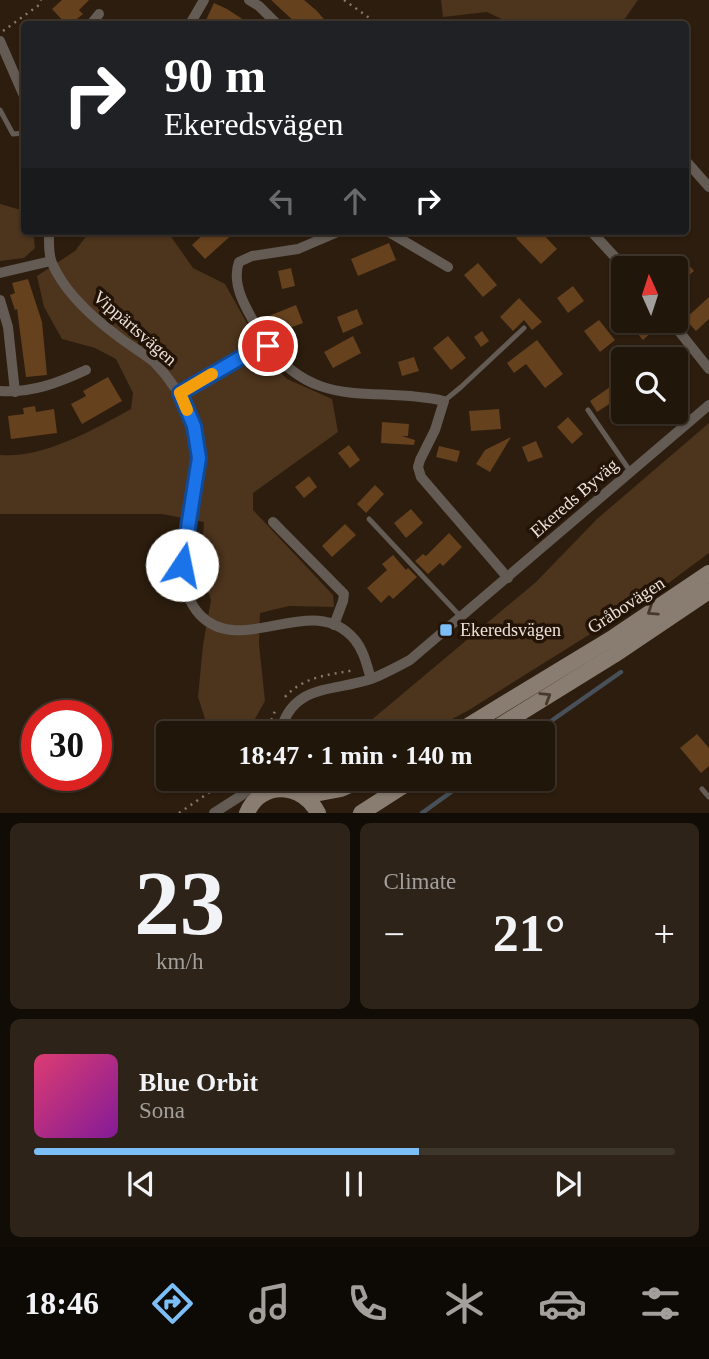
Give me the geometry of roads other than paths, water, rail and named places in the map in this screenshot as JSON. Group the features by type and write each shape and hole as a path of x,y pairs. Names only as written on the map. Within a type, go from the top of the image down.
{"main road":[{"name":"Gråbovägen","path":"476,721 614,637 709,573"},
{"name":"Gråbovägen","path":"507,721 709,591"},
{"path":"251,807 270,791"},
{"path":"298,791 318,813"},
{"path":"361,813 395,791"}],"street":[{"path":"192,21 204,0"},
{"path":"249,0 274,21"},
{"path":"93,21 99,14"},
{"path":"0,39 21,89"},
{"path":"689,164 709,187"},
{"name":"Vippärtsvägen","path":"48,235 51,261 76,300 112,332 153,362 180,393 194,426 199,458 182,565 183,584 188,598 202,617 220,628 252,629 314,620 334,625"},
{"path":"331,235 298,249 244,257 239,262 236,273 238,288 266,343 286,365 320,387 342,392 444,401 435,430 420,460 421,477 508,578"},
{"path":"394,235 448,267"},
{"path":"596,235 614,256"},
{"path":"0,273 51,261"},
{"path":"0,300 8,327 15,392"},
{"path":"680,333 709,369"},
{"path":"180,393 266,343"},
{"path":"0,391 15,392 52,386 86,370"},
{"name":"Ekereds Byväg","path":"284,721 293,707 312,691 371,679 410,660 709,405"},
{"path":"273,522 344,594 334,625 355,640 371,679"},
{"path":"214,813 247,791"}],"lane":[{"path":"0,110 13,134 21,134"},
{"path":"444,401 524,328"},
{"path":"588,411 631,472"},
{"path":"369,519 461,617"},
{"path":"702,789 709,797"}],"waterway":[{"path":"551,721 621,672"},
{"path":"422,813 452,791"}],"place":[{"name":"Ekeredsvägen","path":"446,630"}]}
